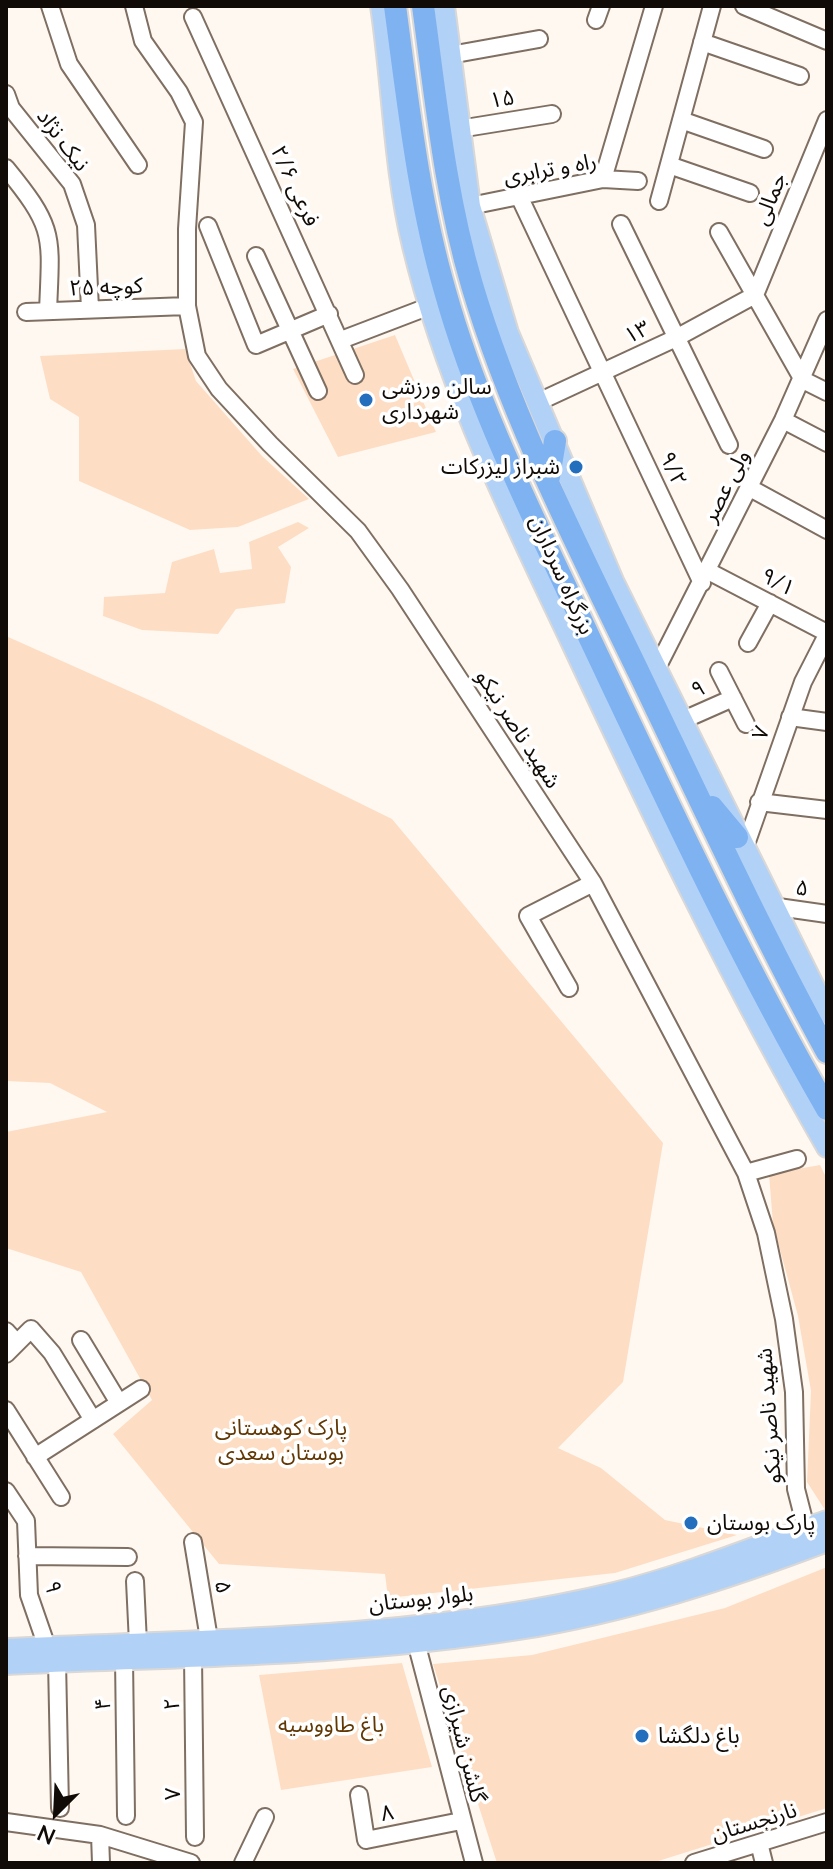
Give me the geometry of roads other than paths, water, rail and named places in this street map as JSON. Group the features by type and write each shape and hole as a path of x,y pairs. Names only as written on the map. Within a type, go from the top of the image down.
{"highway":[{"name":"بزرگراه سرداران","path":"423,6 450,129 449,191 472,287 549,479 596,585 766,941 827,1052"},
{"name":"بزرگراه سرداران","path":"381,8 446,295 489,417 781,1048 827,1109"},
{"path":"450,129 454,101"},
{"path":"464,399 489,417"},
{"path":"549,479 555,441"},
{"path":"571,596 596,585"},
{"path":"692,783 740,843"}],"main road":[{"path":"444,6 454,101"},
{"path":"381,8 402,183 413,245 430,306 464,399 554,604 644,797 781,1048 827,1147"},
{"path":"450,129 508,333 536,403 613,581 771,906 827,1013"},
{"path":"402,183 425,212"},
{"name":"بلوار بوستان","path":"615,1601 659,1581 827,1521"},
{"name":"بلوار بوستان","path":"6,1649 124,1658 193,1655 235,1646 519,1629 615,1601 715,1581 827,1541"},
{"name":"بلوار بوستان","path":"6,1664 52,1654 138,1643 209,1639 235,1646"}],"street":[{"path":"50,6 69,64 138,165"},
{"name":"شهید ناصر نیکو","path":"134,6 143,41 179,92 194,122 187,229 187,306 197,356 219,389 358,531 593,883 746,1173 766,1233 784,1319 794,1392 796,1489 806,1528"},
{"path":"603,179 654,6"},
{"path":"659,201 712,6"},
{"path":"744,6 827,41"},
{"name":"فرعی ۲/۶","path":"193,17 355,375"},
{"path":"450,55 539,39"},
{"path":"702,42 800,76"},
{"name":"نیک نژاد","path":"6,94 11,108 72,184 86,225 90,309"},
{"name":"۱۵","path":"450,129 552,114"},
{"path":"681,120 764,149"},
{"name":"جمالی","path":"755,295 827,120"},
{"path":"669,165 750,193"},
{"path":"6,168 39,208 51,239 48,311"},
{"name":"راه و ترابری","path":"470,206 603,179 638,181"},
{"name":"۹/۲","path":"519,196 705,577"},
{"path":"621,224 729,445"},
{"path":"208,226 256,345 329,314"},
{"path":"719,232 803,380 827,392"},
{"path":"256,256 318,391"},
{"name":"۱۳","path":"536,403 676,338 755,295"},
{"name":"کوچه ۲۵","path":"26,312 187,306"},
{"path":"341,340 430,306"},
{"name":"ولی عصر","path":"657,668 803,380 827,320"},
{"path":"783,420 827,443"},
{"path":"750,488 827,530"},
{"name":"۹/۱","path":"705,577 770,603 827,634"},
{"path":"748,643 770,603"},
{"name":"۷","path":"740,843 827,634"},
{"name":"۹","path":"719,671 746,724"},
{"name":"۹","path":"681,721 733,698"},
{"path":"790,717 827,722"},
{"path":"759,802 827,810"},
{"path":"569,988 528,916 593,883"},
{"name":"۵","path":"771,906 827,914"},
{"path":"746,1173 797,1159"},
{"path":"10,1342 31,1329 52,1353 93,1420"},
{"path":"81,1340 119,1403"},
{"path":"35,1457 141,1389"},
{"path":"6,1410 61,1497"},
{"name":"۹","path":"6,1491 26,1521 29,1595 52,1654 60,1808"},
{"name":"۵","path":"193,1542 209,1639"},
{"path":"27,1556 128,1557"},
{"path":"135,1581 138,1643"},
{"name":"گلشن شیرازی","path":"414,1634 473,1861"},
{"name":"۲","path":"193,1655 194,1751"},
{"name":"۴","path":"124,1658 126,1816"},
{"name":"۷","path":"194,1751 195,1837"},
{"name":"۸","path":"359,1795 366,1840 461,1821"},
{"path":"243,1863 265,1817"},
{"path":"6,1822 100,1835 191,1863"},
{"name":"نارنجستان","path":"694,1863 827,1822"},
{"path":"100,1835 101,1863"},
{"path":"759,1843 764,1863"}],"place":[{"name":"سالن ورزشی شهرداری","path":"366,400"},
{"name":"شبراز لیزرکات","path":"576,467"},
{"name":"پارک بوستان","path":"691,1523"},
{"name":"باغ دلگشا","path":"642,1736"}],"park label":[{"name":"پارک کوهستانی بوستان سعدی","path":"281,1440"},
{"name":"باغ طاووسیه","path":"331,1725"}]}
